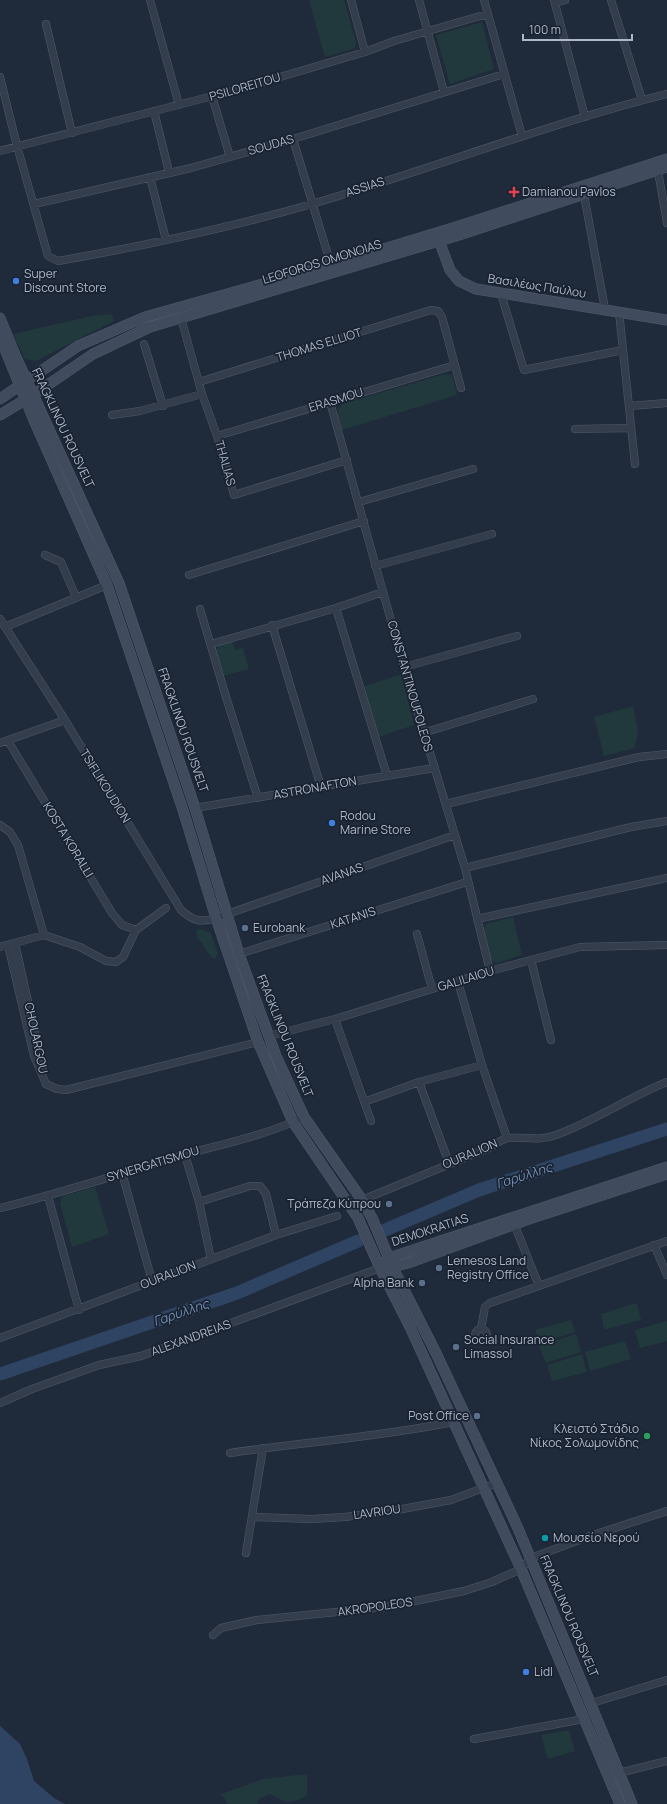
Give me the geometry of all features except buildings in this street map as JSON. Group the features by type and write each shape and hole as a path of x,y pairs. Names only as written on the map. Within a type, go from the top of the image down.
{"main road":[{"name":"LEOFOROS OMONOIAS","path":"0,415 29,398 92,354 150,327 438,237 667,159"},
{"name":"LEOFOROS OMONOIAS","path":"0,399 42,369 78,346 145,317 438,237 584,195 662,169"},
{"name":"Βασιλέως Παύλου","path":"438,237 450,270 459,281 476,289 667,320"},
{"name":"FRAGKLINOU ROUSVELT","path":"0,318 23,384"},
{"name":"FRAGKLINOU ROUSVELT","path":"0,337 23,384 107,585 183,810 216,918 258,1042 293,1122 358,1218 380,1268 410,1327 521,1569 620,1804"},
{"name":"FRAGKLINOU ROUSVELT","path":"29,398 119,583 195,808 228,913 239,954 269,1036 304,1117 362,1200 372,1218 393,1268 497,1483 531,1558 592,1703 632,1804"},
{"name":"DEMOKRATIAS","path":"380,1268 393,1268 512,1221 667,1167"},
{"name":"DEMOKRATIAS","path":"380,1268 389,1258 667,1174"}],"street":[{"path":"150,0 179,105"},
{"path":"351,0 365,52"},
{"path":"419,0 444,92"},
{"path":"484,0 522,136"},
{"path":"565,0 555,2 585,117"},
{"path":"611,0 642,100"},
{"name":"PSILOREITOU","path":"0,152 17,146 212,96 365,52 428,31 488,15"},
{"path":"46,24 72,133"},
{"name":"SOUDAS","path":"34,204 230,157 504,74"},
{"path":"0,77 17,146 34,204"},
{"name":"ASSIAS","path":"34,204 48,256 58,261 217,230 312,204 522,136 667,94"},
{"path":"212,96 230,157"},
{"path":"154,111 169,172"},
{"path":"293,139 331,265"},
{"path":"662,169 667,223"},
{"path":"150,177 166,240"},
{"path":"584,195 605,309"},
{"path":"501,294 524,370 623,350"},
{"name":"THOMAS ELLIOT","path":"199,382 431,310 438,311 442,316 455,365"},
{"path":"619,312 635,464"},
{"name":"THALIAS","path":"181,318 202,394 217,436 234,495 347,460"},
{"path":"144,344 163,406"},
{"path":"455,365 461,388"},
{"name":"ERASMOU","path":"217,436 455,365"},
{"path":"112,415 163,406 202,394"},
{"name":"CONSTANTINOUPOLEOS","path":"330,402 423,733 465,868 467,882 490,971"},
{"path":"629,406 667,403"},
{"path":"574,429 631,428"},
{"path":"359,502 473,469"},
{"path":"189,575 364,521"},
{"path":"375,566 492,534"},
{"path":"45,555 61,562 76,597"},
{"path":"5,627 107,585"},
{"path":"211,644 272,625 336,608 383,592"},
{"path":"336,608 387,776"},
{"path":"200,609 258,798"},
{"name":"TSIFLIKOUDION","path":"0,619 65,720 181,910 196,921 206,921 228,913"},
{"path":"272,625 321,787"},
{"path":"404,667 517,636"},
{"path":"423,733 532,699"},
{"path":"4,742 65,720"},
{"name":"KOSTA KORALLI","path":"4,742 112,913 122,925 136,930"},
{"path":"446,804 639,757 667,754"},
{"name":"ASTRONAFTON","path":"195,808 434,768"},
{"path":"465,868 631,828 667,821"},
{"path":"0,825 10,832 18,844 44,935"},
{"name":"AVANAS","path":"228,913 455,835"},
{"path":"477,919 667,878"},
{"name":"KATANIS","path":"239,954 467,882"},
{"path":"0,947 44,935 80,947 106,962 116,962 123,957 136,930 166,908"},
{"path":"417,934 432,989"},
{"name":"CHOLARGOU","path":"15,943 46,1084"},
{"name":"CHOLARGOU","path":"8,945 34,1056 46,1084"},
{"name":"GALILAIOU","path":"269,1036 458,982 490,971 580,947 667,945"},
{"path":"531,960 551,1040"},
{"path":"458,982 482,1065 506,1138"},
{"path":"335,1018 371,1121"},
{"path":"46,1084 56,1089 66,1090 258,1042"},
{"path":"364,1102 419,1082 482,1065"},
{"path":"419,1082 449,1163"},
{"name":"OURALION","path":"362,1200 449,1163 489,1148 506,1138 540,1140 556,1135 601,1116 654,1087 667,1082"},
{"name":"SYNERGATISMOU","path":"0,1208 48,1196 185,1155 293,1122 304,1117"},
{"path":"185,1155 199,1202 211,1259"},
{"path":"122,1173 152,1281"},
{"path":"199,1202 250,1186 260,1186 266,1194 276,1235"},
{"path":"48,1196 79,1310"},
{"name":"OURALION","path":"0,1338 79,1310 276,1235 337,1216"},
{"path":"512,1221 539,1286"},
{"path":"481,1329 487,1305 667,1241"},
{"path":"654,1245 667,1275"},
{"name":"ALEXANDREIAS","path":"0,1403 32,1389 99,1365 141,1356 380,1268"},
{"path":"230,1453 397,1433 454,1422"},
{"path":"246,1553 263,1448"},
{"name":"LAVRIOU","path":"253,1517 312,1519 345,1517 397,1510 451,1500 497,1483"},
{"path":"531,1558 590,1536 667,1511"},
{"name":"AKROPOLEOS","path":"213,1635 221,1628 257,1620 371,1609 464,1591 492,1582 521,1569 531,1558"},
{"path":"592,1703 667,1680"},
{"path":"474,1739 584,1719"},
{"path":"619,1773 667,1761"}],"green space":[{"path":"309,0 344,0 356,42 355,48 325,57"},
{"path":"482,22 494,69 450,84 436,35"},
{"path":"112,314 114,321 36,361 25,359 13,334 92,316"},
{"path":"445,374 452,375 457,395 342,430 337,413 342,404"},
{"path":"232,640 235,650 243,648 249,669 222,676 216,650 220,643"},
{"path":"401,674 414,725 378,737 363,687"},
{"path":"633,706 638,730 635,748 604,756 594,717"},
{"path":"513,917 522,955 496,963 490,959 482,931 486,924"},
{"path":"198,929 210,932 218,953 215,959 212,958 197,937 196,932"},
{"path":"95,1187 109,1234 72,1247 60,1203 63,1196"},
{"path":"637,1303 641,1320 604,1330 601,1314"},
{"path":"571,1320 575,1332 540,1343 535,1330"},
{"path":"667,1321 667,1341 640,1348 635,1330"},
{"path":"576,1334 581,1352 546,1363 539,1346"},
{"path":"625,1341 631,1359 590,1371 585,1352"},
{"path":"582,1354 587,1372 552,1381 547,1365"},
{"path":"569,1730 575,1751 548,1759 541,1735"},
{"path":"307,1774 307,1796 292,1802 281,1800 270,1794 259,1799 257,1804 228,1804 221,1794 263,1779"}],"water":[{"path":"0,1726 20,1744 27,1759 34,1781 54,1798 65,1804 0,1804"}],"waterway":[{"name":"Γαρύλλης","path":"385,1230 479,1190 667,1129"},
{"name":"Γαρύλλης","path":"0,1374 237,1293 358,1241"}],"place":[{"name":"Damianou Pavlos","path":"514,192"},
{"name":"Super Discount Store","path":"16,281"},
{"name":"Rodou Marine Store","path":"332,823"},
{"name":"Eurobank","path":"245,928"},
{"name":"Τράπεζα Κύπρου","path":"389,1204"},
{"name":"Lemesos Land Registry Office","path":"439,1268"},
{"name":"Alpha Bank","path":"422,1283"},
{"name":"Social Insurance Limassol","path":"456,1347"},
{"name":"Post Office","path":"477,1416"},
{"name":"Κλειστό Στάδιο Νίκος Σολωμονίδης","path":"647,1436"},
{"name":"Μουσείο Νερού","path":"545,1538"},
{"name":"Lidl","path":"526,1672"}]}
